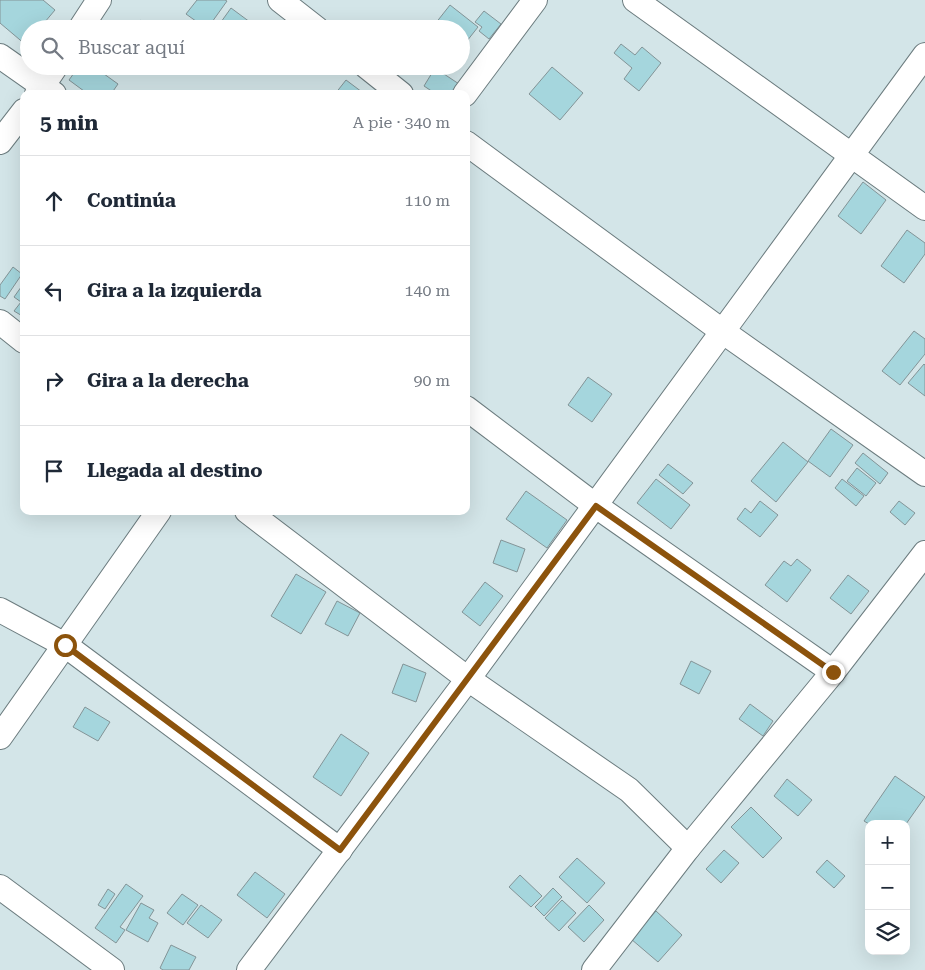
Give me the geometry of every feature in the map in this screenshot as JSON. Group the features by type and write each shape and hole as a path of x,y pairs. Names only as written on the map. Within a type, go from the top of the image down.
{"street":[{"path":"86,20 99,0"},
{"path":"280,0 306,20"},
{"path":"468,90 535,0"},
{"path":"636,0 925,208"},
{"path":"249,970 596,506 925,55"},
{"path":"0,56 20,68"},
{"path":"31,75 47,85"},
{"path":"377,75 396,90"},
{"path":"0,142 20,116"},
{"path":"470,146 722,331 925,474"},
{"path":"0,322 20,338"},
{"path":"470,411 596,506 833,672"},
{"path":"0,737 156,515"},
{"path":"252,515 468,679 629,790 688,848"},
{"path":"594,970 688,848 833,672 925,552"},
{"path":"0,610 65,645 340,850"},
{"path":"0,887 112,970"}],"building":[{"path":"0,0 43,0 55,10 47,20 20,20 20,40 0,23"},
{"path":"197,0 227,1 213,20 194,20 186,14"},
{"path":"450,5 469,20 438,20"},
{"path":"231,8 247,20 222,20"},
{"path":"484,11 501,24 489,39 479,31 482,27 475,22"},
{"path":"470,21 478,27 470,37"},
{"path":"621,44 635,55 642,47 661,63 639,91 624,79 632,68 614,53"},
{"path":"552,67 583,93 560,120 529,94"},
{"path":"73,75 106,75 118,84 114,90 83,90 69,80"},
{"path":"431,75 446,75 459,84 455,90 430,90 424,86"},
{"path":"346,80 359,90 338,90"},
{"path":"863,182 886,200 861,234 838,216"},
{"path":"907,230 925,243 925,254 904,283 881,266"},
{"path":"13,267 20,272 20,277 5,299 0,296 0,285"},
{"path":"20,289 20,301 14,297"},
{"path":"20,303 20,315 14,311"},
{"path":"914,331 925,339 925,354 900,385 882,371"},
{"path":"925,365 925,396 908,383"},
{"path":"588,377 612,394 592,422 568,405"},
{"path":"831,429 853,445 830,477 808,461"},
{"path":"783,442 808,462 776,502 751,481"},
{"path":"863,453 888,473 880,484 855,463"},
{"path":"668,464 693,483 683,494 659,475"},
{"path":"857,468 876,483 866,496 847,481"},
{"path":"656,479 690,505 671,529 637,503"},
{"path":"842,479 864,496 856,506 835,488"},
{"path":"526,491 567,520 547,548 506,519"},
{"path":"760,501 778,515 760,537 737,519 745,508 751,513"},
{"path":"899,501 915,513 905,525 890,512"},
{"path":"501,540 525,549 517,572 493,563"},
{"path":"797,559 811,570 787,602 765,585 784,561 791,566"},
{"path":"296,574 326,592 301,634 271,616"},
{"path":"848,575 869,591 851,614 830,598"},
{"path":"485,582 503,596 480,626 462,612"},
{"path":"337,601 360,613 348,636 325,624"},
{"path":"691,661 711,671 699,694 680,684"},
{"path":"403,664 426,673 416,702 392,693"},
{"path":"750,704 773,721 763,736 739,719"},
{"path":"85,707 110,722 98,741 73,727"},
{"path":"341,734 369,753 341,796 313,777"},
{"path":"895,776 925,797 909,820 864,821"},
{"path":"787,779 812,800 798,816 774,796"},
{"path":"751,807 782,838 763,858 731,827"},
{"path":"724,850 739,863 721,883 706,869"},
{"path":"577,858 605,883 587,903 559,877"},
{"path":"827,860 845,876 834,888 816,872"},
{"path":"255,872 285,894 267,918 237,895"},
{"path":"520,875 542,896 531,907 509,887"},
{"path":"126,884 143,896 120,927 125,930 116,943 95,928"},
{"path":"553,888 562,897 544,916 535,907"},
{"path":"108,889 115,894 105,909 98,905"},
{"path":"182,894 198,905 183,925 167,913"},
{"path":"562,900 576,913 559,931 545,918"},
{"path":"141,903 154,910 149,918 158,923 148,942 126,930"},
{"path":"201,905 222,920 208,938 187,923"},
{"path":"589,905 604,920 584,942 568,927"},
{"path":"656,911 682,935 658,962 631,939"},
{"path":"171,945 196,957 189,970 163,970 160,968"}],"route":[{"path":"65,645 340,850 596,506 833,672"}]}
